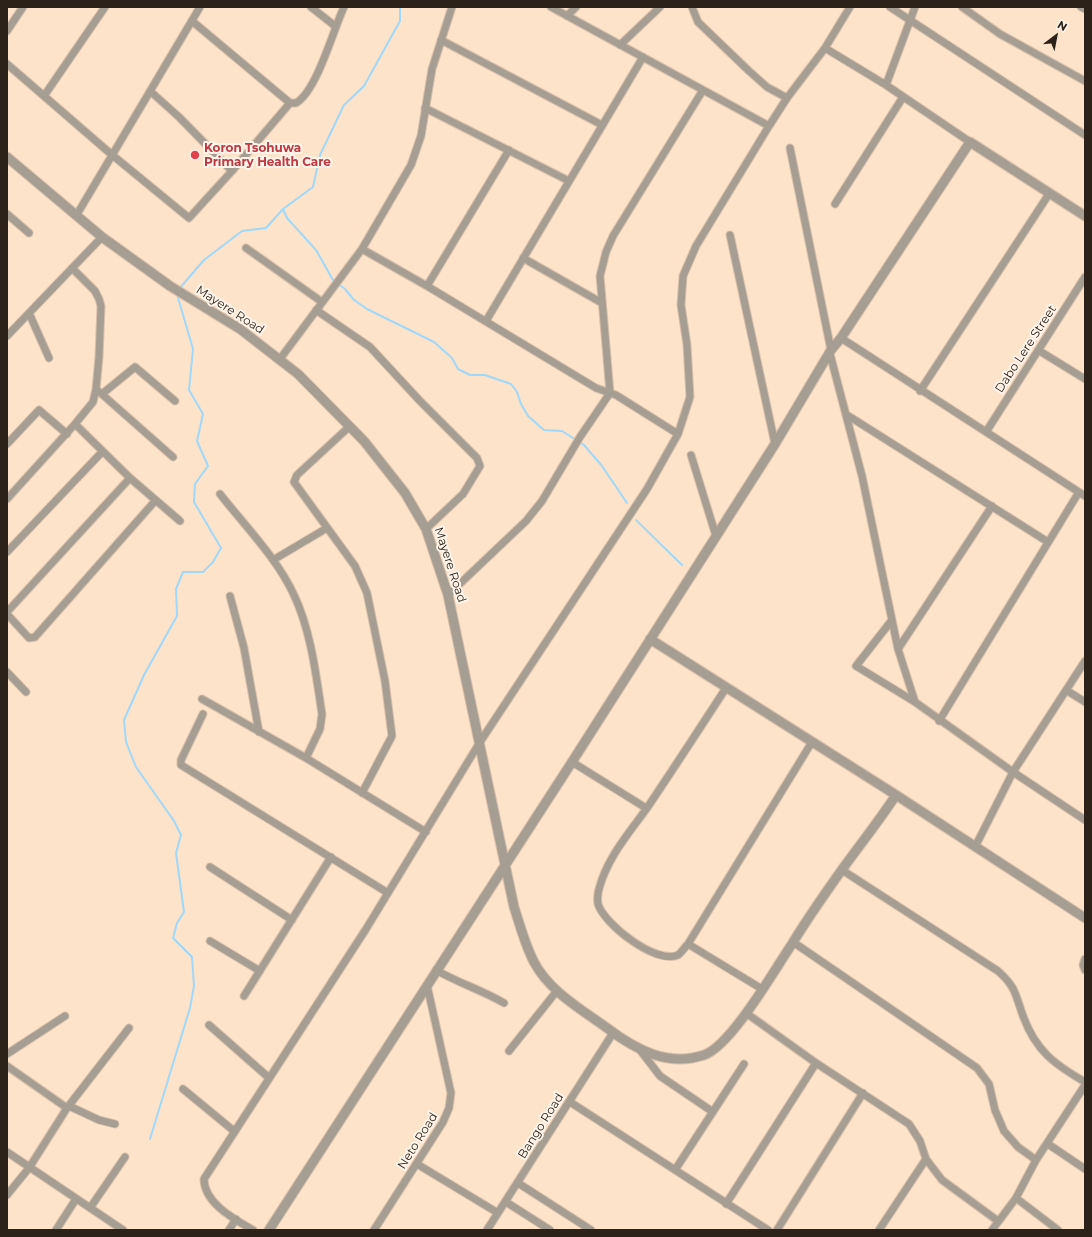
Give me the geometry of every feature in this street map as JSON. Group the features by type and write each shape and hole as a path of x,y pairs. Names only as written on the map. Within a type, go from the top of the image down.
{"street":[{"path":"7,31 23,7"},
{"path":"44,96 105,7"},
{"path":"76,216 111,154 200,7"},
{"path":"311,7 335,26"},
{"path":"192,21 290,103 296,103 306,94 329,46 335,26 344,7"},
{"path":"280,359 362,249 411,165 421,136 432,69 452,7"},
{"path":"551,7 769,126"},
{"path":"567,16 576,7"},
{"path":"620,45 660,7"},
{"path":"691,7 698,22 749,71 767,87 787,98"},
{"path":"253,1230 236,1219 211,1199 204,1187 208,1170 333,980 426,832 480,742 647,489 678,434 690,397 687,345 681,304 683,276 696,246 769,126 787,98 825,48 850,7"},
{"path":"890,7 1085,135"},
{"path":"886,85 916,7"},
{"path":"962,7 1000,34 1085,81"},
{"path":"1081,7 1085,9"},
{"path":"441,40 602,125"},
{"path":"825,48 886,85 970,142 1085,216"},
{"path":"486,321 643,57"},
{"path":"7,64 111,154 189,218 232,171 290,103"},
{"path":"448,595 526,521 542,501 580,437 610,393 600,276 606,252 613,236 703,90"},
{"path":"150,91 179,117 232,171"},
{"path":"835,204 903,97"},
{"path":"425,108 569,181"},
{"path":"269,1230 572,762 775,444 831,352 970,142"},
{"path":"790,148 831,352 862,476 898,648 915,702"},
{"path":"427,286 509,150"},
{"name":"Mayere Road","path":"7,157 102,237 170,286 240,329 298,374 350,426 405,493 426,528 448,595 514,908 531,956 534,963 556,992 613,1033 640,1050 663,1058 684,1060 706,1054 727,1038 746,1013 842,870 870,834 896,796"},
{"path":"920,391 1049,194"},
{"path":"7,214 29,232"},
{"path":"730,235 775,444"},
{"path":"7,336 102,237"},
{"path":"246,248 322,302"},
{"path":"362,249 486,321 596,388 610,393 678,434"},
{"path":"523,258 602,303"},
{"path":"72,268 95,291 100,299 99,392 173,457"},
{"name":"Dabo Lere Street","path":"986,432 1085,277"},
{"path":"316,310 370,347 420,401 477,458 480,466 463,494 426,528"},
{"path":"29,313 48,358"},
{"path":"841,338 920,391 1082,494 1048,542 939,721"},
{"path":"1038,350 1085,379"},
{"path":"7,499 67,434 93,402 99,392 135,366 175,401"},
{"path":"7,444 39,410 67,434"},
{"path":"847,415 1048,542"},
{"path":"75,424 130,478 180,521"},
{"path":"350,426 294,479 295,485 355,566 367,593 385,681 392,736 362,793"},
{"path":"7,552 102,452"},
{"path":"690,456 716,536"},
{"path":"130,478 7,613 29,638 35,637 155,501"},
{"path":"220,494 273,560 294,595 304,623 322,714 320,728 306,758"},
{"path":"898,648 992,506"},
{"path":"273,560 327,528"},
{"path":"230,596 244,648 259,732"},
{"path":"892,620 856,666 915,702 939,721 1085,820"},
{"path":"650,639 1085,918"},
{"path":"975,847 1013,772 1085,661"},
{"path":"7,672 26,692"},
{"path":"726,688 621,843 611,860 598,889 597,903 604,917 616,928 646,949 668,956 678,954 688,944 812,742"},
{"path":"1066,690 1085,702"},
{"path":"202,699 306,758 426,832"},
{"path":"203,714 181,760 181,765 388,893"},
{"path":"572,762 646,808"},
{"path":"244,996 331,858"},
{"path":"210,867 292,920"},
{"path":"842,870 998,971 1008,980 1015,991 1029,1029 1049,1059 1085,1083 1048,1144 1036,1160 1016,1198 992,1230"},
{"path":"210,941 260,971"},
{"path":"793,942 977,1068 989,1084 995,1110 1004,1131 1018,1147 1036,1160"},
{"path":"688,944 762,989"},
{"path":"1085,959 1083,965 1085,970"},
{"path":"436,970 452,980 478,989 504,1003"},
{"name":"Neto Road","path":"374,1230 444,1122 449,1108 450,1093 427,985"},
{"path":"509,1051 556,992"},
{"path":"746,1013 816,1063 909,1124 920,1141 926,1159 942,1180 998,1220"},
{"path":"7,1054 65,1016"},
{"path":"209,1025 268,1077"},
{"path":"7,1195 29,1168 68,1107 129,1028"},
{"name":"Bango Road","path":"487,1230 613,1033"},
{"path":"640,1050 660,1076 712,1112"},
{"path":"726,1204 816,1063"},
{"path":"675,1170 744,1064"},
{"path":"7,1066 68,1107 99,1120 115,1124"},
{"path":"183,1089 234,1131"},
{"path":"777,1230 863,1093"},
{"path":"570,1102 768,1230"},
{"path":"1048,1144 1085,1169"},
{"path":"7,1152 123,1230"},
{"path":"90,1208 125,1157"},
{"path":"879,1230 926,1159"},
{"path":"417,1164 498,1213"},
{"path":"518,1183 591,1230"},
{"path":"1016,1198 1058,1230"},
{"path":"56,1230 76,1199"},
{"path":"506,1202 550,1230"},
{"path":"229,1230 236,1219"}],"waterway":[{"path":"179,289 204,260 242,231 266,228 283,209 313,187 320,155 344,105 364,86 400,21 400,7"},
{"path":"283,209 287,218 316,250 333,280 345,289 354,300 367,309 434,342 452,358 458,369 470,375 485,375 511,384 517,392 521,404 528,416 544,430 562,431 584,445 602,466 627,503"},
{"path":"150,1139 190,1008 194,986 192,957 173,938 177,923 184,912 176,853 181,835 174,821 136,767 126,742 124,720 144,675 177,616 176,589 183,572 203,572 213,562 221,548 194,502 195,484 208,466 197,441 203,414 189,390 193,349 177,294"},
{"path":"636,520 682,565"}],"place":[{"name":"Koron Tsohuwa Primary Health Care","path":"195,155"}]}
